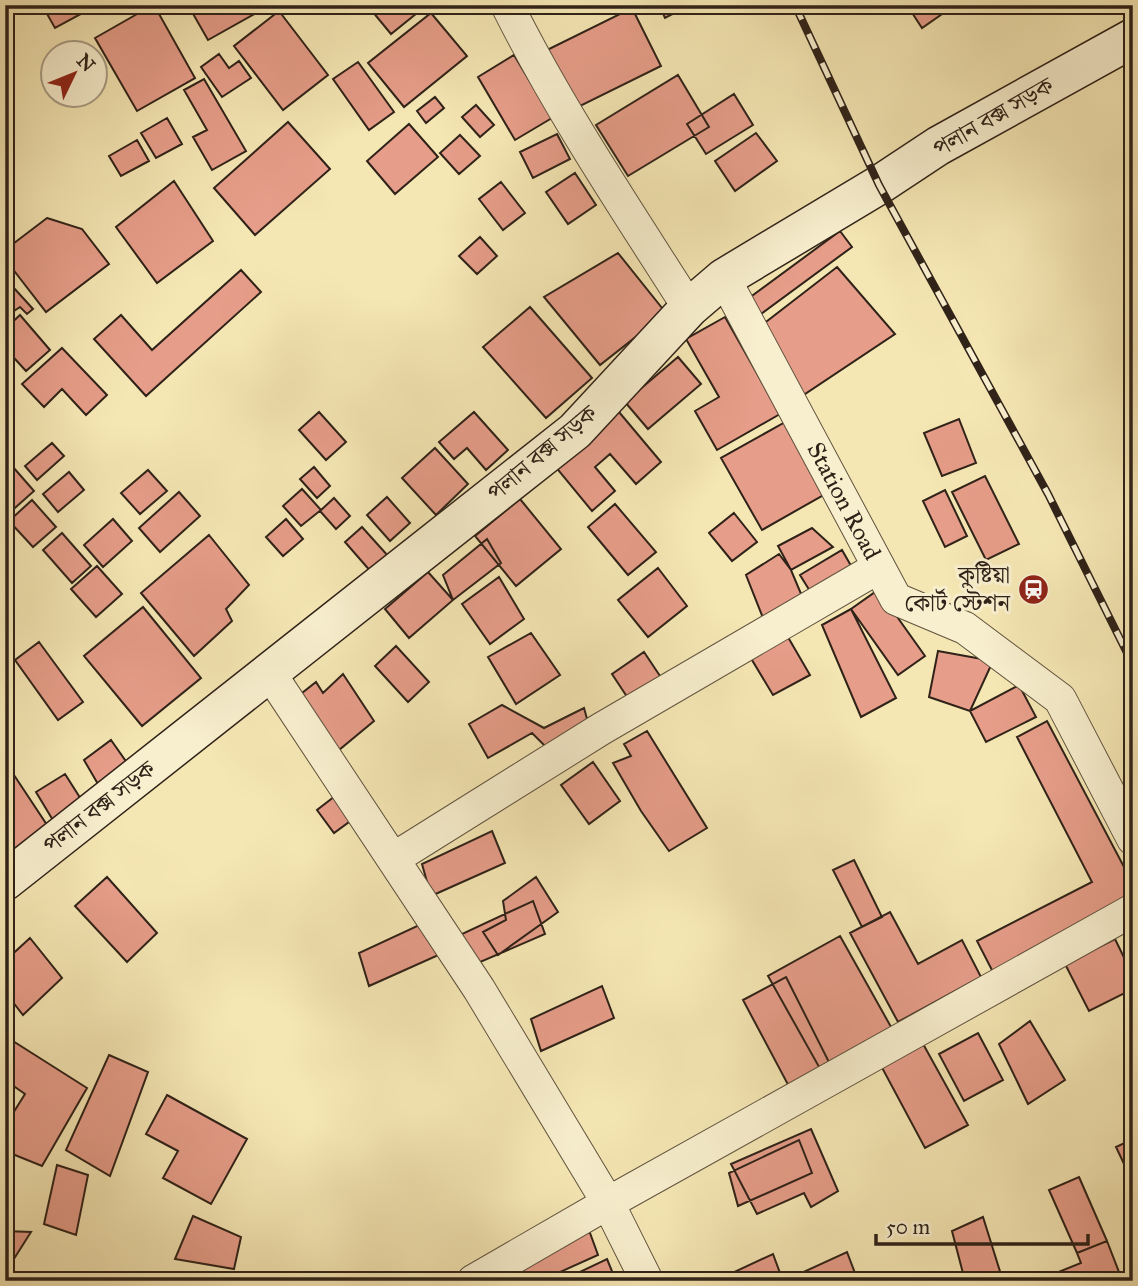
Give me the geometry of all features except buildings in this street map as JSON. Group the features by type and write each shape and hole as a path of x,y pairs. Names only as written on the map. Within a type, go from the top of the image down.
{"main road":[{"name":"পলান বক্স সড়ক","path":"5,881 575,431 689,308 724,278 879,185 937,146 1133,38"}],"street":[{"path":"507,5 535,61 585,145 689,308"},
{"name":"Station Road","path":"724,278 896,599 965,628 1060,699 1133,839"},
{"path":"393,859 601,729 879,567"},
{"path":"269,672 479,989 608,1203 647,1281"},
{"path":"472,1281 1133,910"}],"railway":[{"path":"795,5 879,185 1048,494 1133,665"}],"place":[{"name":"কুষ্টিয়া কোর্ট স্টেশন","path":"1033,589"}]}
